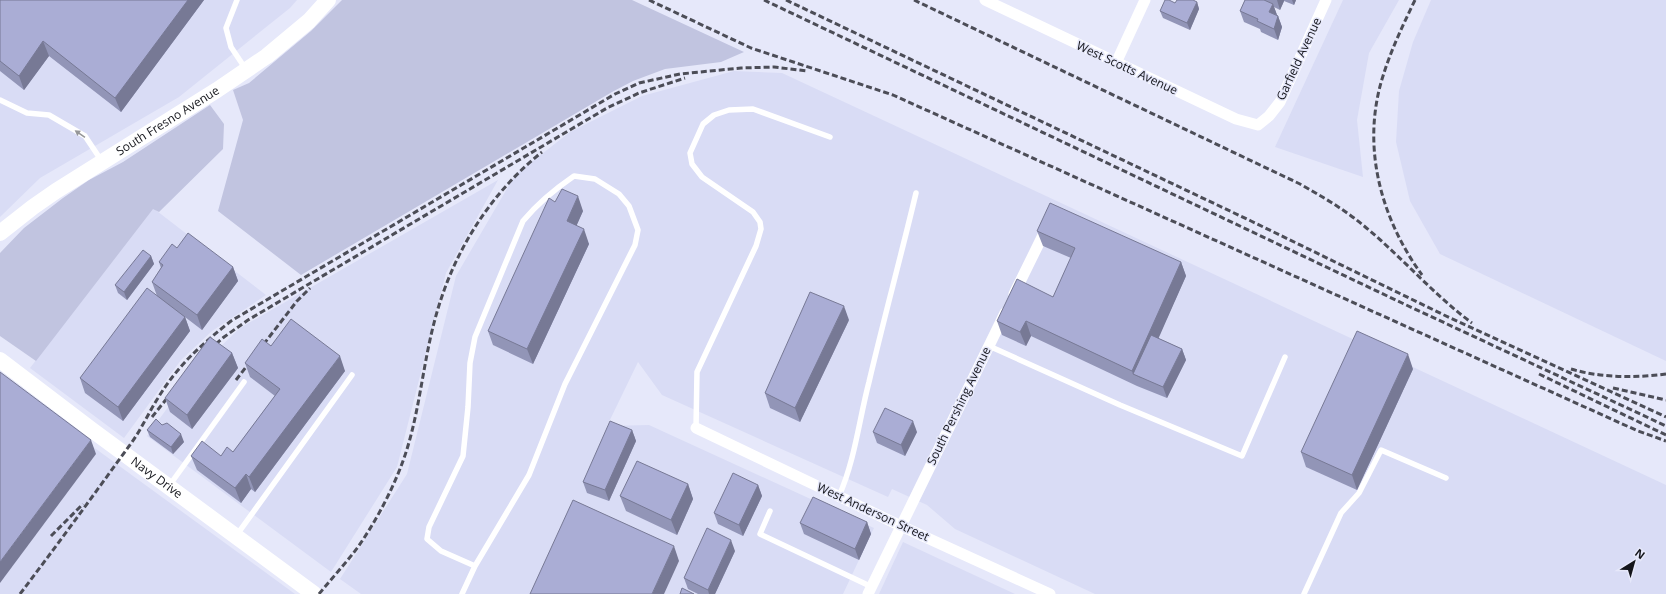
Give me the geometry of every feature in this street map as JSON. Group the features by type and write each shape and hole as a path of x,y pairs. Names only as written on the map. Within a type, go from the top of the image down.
{"street":[{"name":"South Fresno Avenue","path":"0,233 33,207 267,56 309,21 328,0"},
{"name":"West Scotts Avenue","path":"985,0 1236,119 1258,125 1269,116"},
{"path":"1116,63 1145,0"},
{"name":"Garfield Avenue","path":"1269,116 1280,102 1286,90 1326,0"},
{"name":"South Pershing Avenue","path":"870,590 1050,219"},
{"name":"Navy Drive","path":"0,360 314,594"},
{"name":"West Anderson Street","path":"696,428 901,526 1050,594"}],"lane":[{"path":"238,0 226,28 231,47 247,70"},
{"path":"0,100 27,113 49,114 85,136 103,162"},
{"path":"696,428 697,372 756,246 761,230 760,222 753,212 702,177 692,164 690,153 703,124 714,115 730,110 753,109 830,137"},
{"path":"462,594 475,566 529,475 565,384 635,245 638,230 629,206 619,194 594,180 574,176 534,206 523,220 475,337 470,363 468,406 463,456 429,527 427,539 441,551 475,566"},
{"path":"839,496 855,449 868,383 916,192"},
{"path":"989,346 1120,405 1242,456 1285,357"},
{"path":"236,536 352,375"},
{"path":"169,486 244,382"},
{"path":"1304,594 1341,512 1359,493 1380,450 1446,478"},
{"path":"770,511 760,534 870,590"}],"shaded area":[{"path":"0,0 297,0 290,8 179,97 40,178 0,217"},
{"path":"342,0 632,0 744,52 721,62 665,69 633,81 301,275 218,211 243,120 233,90 249,83 311,31"},
{"path":"1343,0 1399,0 1369,53 1357,120 1363,177 1275,147"},
{"path":"1431,0 1666,0 1666,361 1440,254 1410,201 1396,142 1399,91 1413,42"},
{"path":"734,71 782,73 1666,485 1666,594 1095,594 955,529 927,505 892,489 888,497 662,395 638,362 607,426 649,425 874,528 843,594 361,594 340,579 407,474 456,276 515,175 570,132 642,96"},
{"path":"210,105 224,124 223,149 159,212 153,209 36,361 0,336 0,253 24,228 63,198 89,180 123,162"},
{"path":"498,180 446,273 397,467 331,572 147,436 192,374 240,328"},
{"path":"153,208 266,295 212,331 181,360 124,438 30,368"},
{"path":"0,379 295,594 0,594"},
{"path":"903,542 1015,594 879,594"}],"building":[{"path":"0,0 188,0 115,98 43,41 19,76 0,61"},
{"path":"1165,0 1175,3 1177,0 1193,0 1197,2 1187,23 1160,11"},
{"path":"1245,0 1264,0 1273,4 1269,12 1278,16 1274,29 1257,21 1258,19 1240,11"},
{"path":"562,189 578,196 567,221 584,229 527,349 488,331 549,198 555,202"},
{"path":"1050,203 1181,262 1132,371 1026,321 1020,332 997,321 1017,279 1053,297 1075,248 1037,231"},
{"path":"188,233 233,267 197,315 152,282 163,265 159,262 172,244 177,248"},
{"path":"143,250 151,256 124,292 115,285"},
{"path":"147,288 185,317 118,407 80,378"},
{"path":"810,292 844,306 795,408 765,393"},
{"path":"291,319 340,356 249,477 246,474 235,488 191,456 202,441 221,456 227,447 233,452 280,389 245,363 262,339 271,346"},
{"path":"1357,331 1408,354 1352,475 1301,452"},
{"path":"1151,335 1182,349 1163,387 1133,374"},
{"path":"210,337 232,353 187,415 165,398"},
{"path":"0,372 91,440 0,562"},
{"path":"885,408 913,421 901,445 873,432"},
{"path":"156,419 162,425 167,423 181,434 171,447 147,430"},
{"path":"610,421 632,430 605,490 583,482"},
{"path":"637,461 688,484 671,520 620,496"},
{"path":"733,473 758,485 739,525 714,513"},
{"path":"813,497 867,522 855,549 800,523"},
{"path":"573,500 674,546 652,594 530,594"},
{"path":"707,528 731,540 708,590 684,578"},
{"path":"682,588 694,594 680,594"}],"railway":[{"path":"649,0 751,48 893,95 1638,431 1666,441"},
{"path":"764,0 1402,303 1666,426"},
{"path":"786,0 1251,221 1444,315 1666,417"},
{"path":"914,0 1314,192 1348,213 1369,230 1442,298 1472,323"},
{"path":"1415,0 1393,47 1386,66 1377,102 1374,128 1378,180 1385,205 1407,253 1422,275"},
{"path":"20,594 132,442 158,398 174,375 200,347 231,321 615,94 639,83 680,74 741,68 774,67 807,71"},
{"path":"209,350 248,320 607,108 639,93 685,78"},
{"path":"319,594 365,537 383,506 399,472 413,427 426,358 441,298 461,251 474,228 505,187 542,152"},
{"path":"236,380 297,301 310,288"},
{"path":"1571,369 1606,376 1666,374"},
{"path":"1539,374 1666,435"},
{"path":"1613,388 1666,400"},
{"path":"152,417 172,392"},
{"path":"51,536 83,504"}]}
